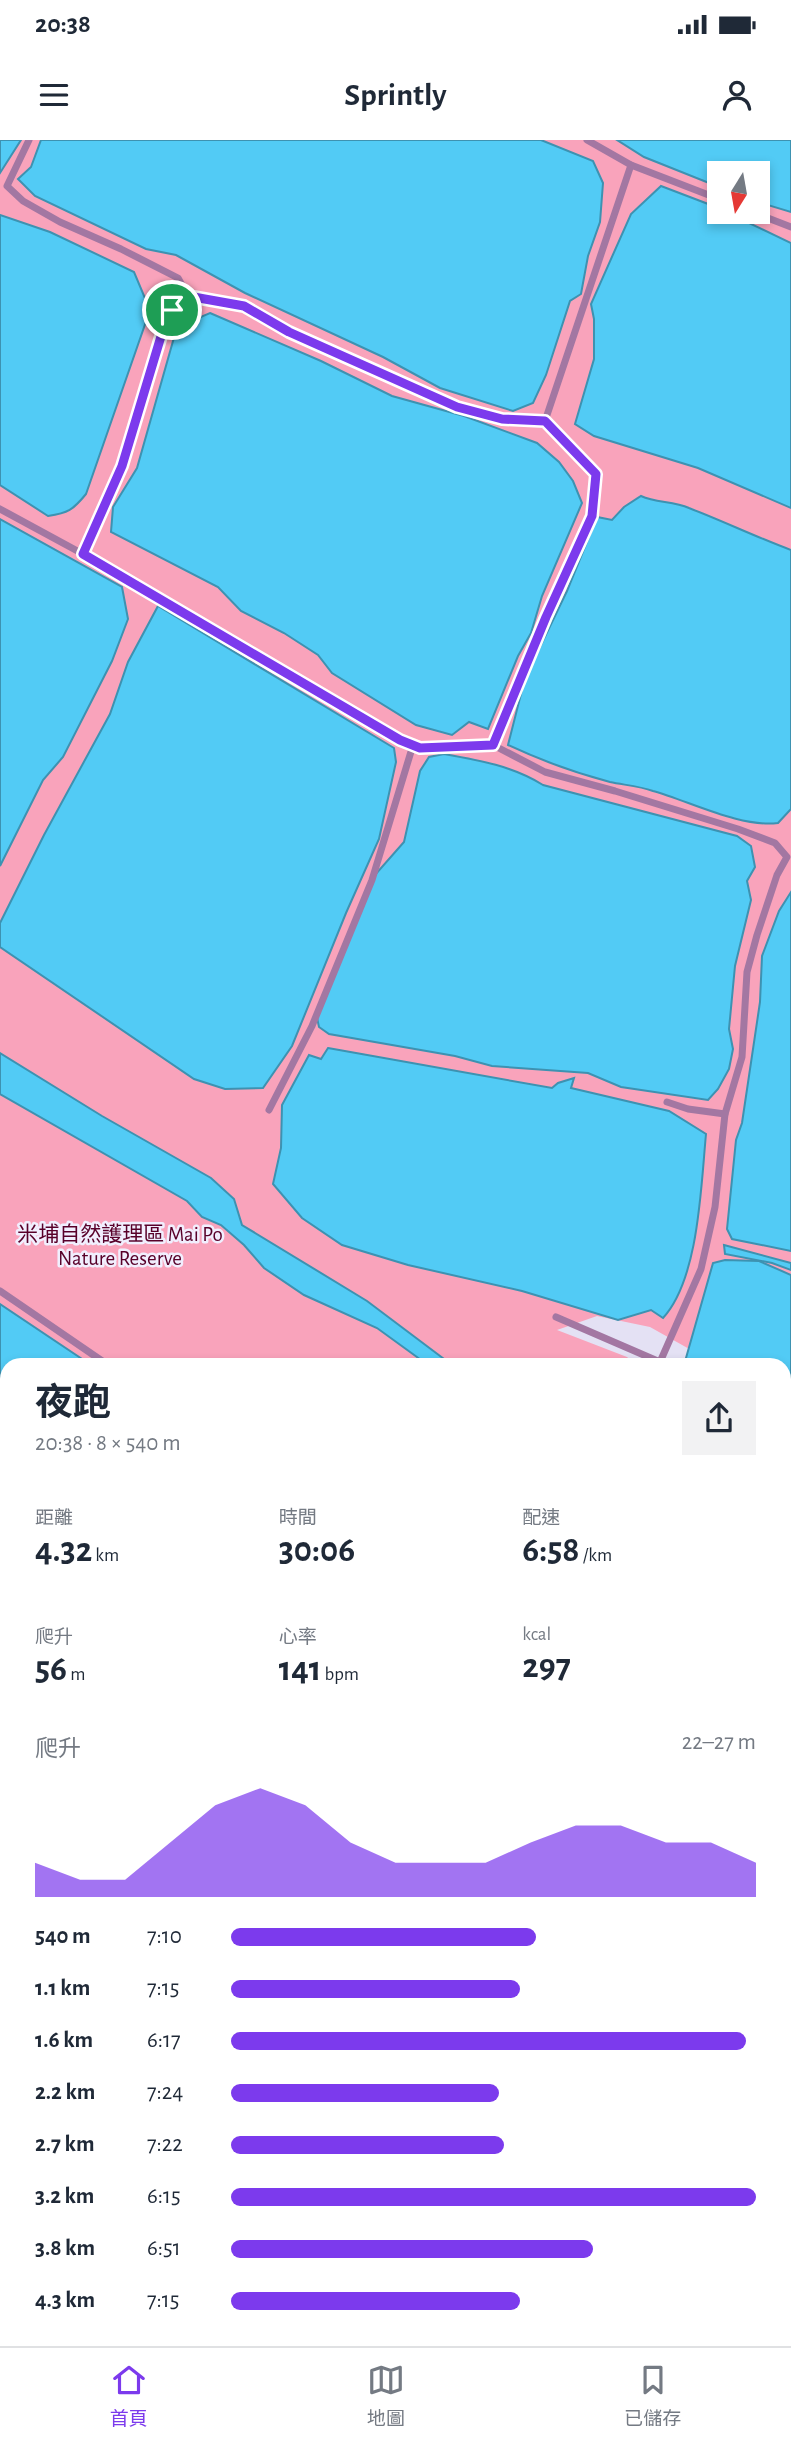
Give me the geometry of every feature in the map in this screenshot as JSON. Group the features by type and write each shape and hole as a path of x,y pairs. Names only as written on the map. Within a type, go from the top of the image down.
{"lane":[{"path":"29,140 3,186 60,222 178,278 188,296"},
{"path":"587,140 631,165 707,194"},
{"path":"545,421 631,165"},
{"path":"770,219 791,227"},
{"path":"188,296 244,306 289,332 457,407 502,419 545,421 596,474 592,516 546,617 493,745"},
{"path":"83,554 122,466 165,323 172,310 188,296"},
{"path":"0,509 83,554 400,740 420,748 493,745 545,772 615,791 775,843 786,857 777,875 747,972 742,1057 725,1114 715,1207 701,1269 662,1358"},
{"path":"269,1110 312,1026 372,880 413,745"},
{"path":"667,1102 688,1109 725,1114"},
{"path":"0,1291 98,1358"},
{"path":"556,1317 651,1358"}],"green space":[{"name":"米埔自然護理區 Mai Po Nature Reserve","path":"0,140 791,140 791,1358 725,1358 700,1355 650,1327 597,1316 557,1330 628,1358 0,1358"}],"water":[{"path":"0,140 21,140 0,173"},
{"path":"41,140 541,140 593,161 603,183 600,222 588,256 581,294 570,301 546,375 533,403 513,411 440,388 383,357 245,293 176,255 146,249 35,196 18,179 31,167"},
{"path":"617,140 791,140 791,212 770,206 770,161 707,161 707,182 644,157"},
{"path":"661,186 707,204 707,224 751,224 791,243 791,508 698,468 594,436 575,424 594,359 594,319 591,304 631,214"},
{"path":"0,215 50,232 134,272 150,310 86,494 70,510 55,515 48,516 0,485"},
{"path":"210,313 321,361 392,396 464,416 537,443 559,462 573,481 582,503 542,596 531,633 518,656 488,729 469,722 452,735 416,725 332,673 318,655 284,633 241,611 218,587 111,532 113,507 137,468 177,327"},
{"path":"641,496 683,506 791,550 791,809 778,823 748,822 732,818 648,789 584,775 508,745 525,678 567,591 597,517 612,520 624,507"},
{"path":"0,519 122,587 128,619 112,661 63,757 43,780 0,866"},
{"path":"158,606 394,748 396,762 379,839 292,1046 263,1088 225,1089 194,1079 0,947 0,923 110,714 128,662"},
{"path":"444,754 495,765 532,778 543,785 737,836 751,846 755,867 747,881 751,900 735,966 729,1029 733,1049 729,1069 718,1089 708,1100 621,1087 588,1073 492,1066 455,1056 329,1034 319,1027 316,1013 374,876 404,842 420,771 429,757"},
{"path":"791,892 791,1251 732,1239 727,1229 736,1140 742,1123 760,1002 762,956 779,911"},
{"path":"328,1048 552,1088 574,1078 571,1088 669,1111 706,1134 700,1204 691,1256 675,1301 663,1318 651,1310 618,1320 522,1291 408,1265 342,1245 302,1218 273,1184 281,1148 282,1105 309,1055 321,1059"},
{"path":"0,1053 102,1116 211,1178 234,1199 242,1225 367,1301 443,1358 418,1358 377,1328 304,1295 264,1268 244,1245 221,1225 202,1217 187,1201 0,1094"},
{"path":"724,1245 791,1263 791,1270 772,1263 725,1254"},
{"path":"725,1260 759,1261 791,1275 791,1358 686,1358 713,1263"},
{"path":"0,1304 81,1358 0,1358"}],"route":[{"path":"188,296 244,306 289,332 457,407 502,419 545,421 593,469 597,480 592,516 546,617 493,745 420,748 400,740 83,554 122,466 165,323 172,310 188,296"}]}
